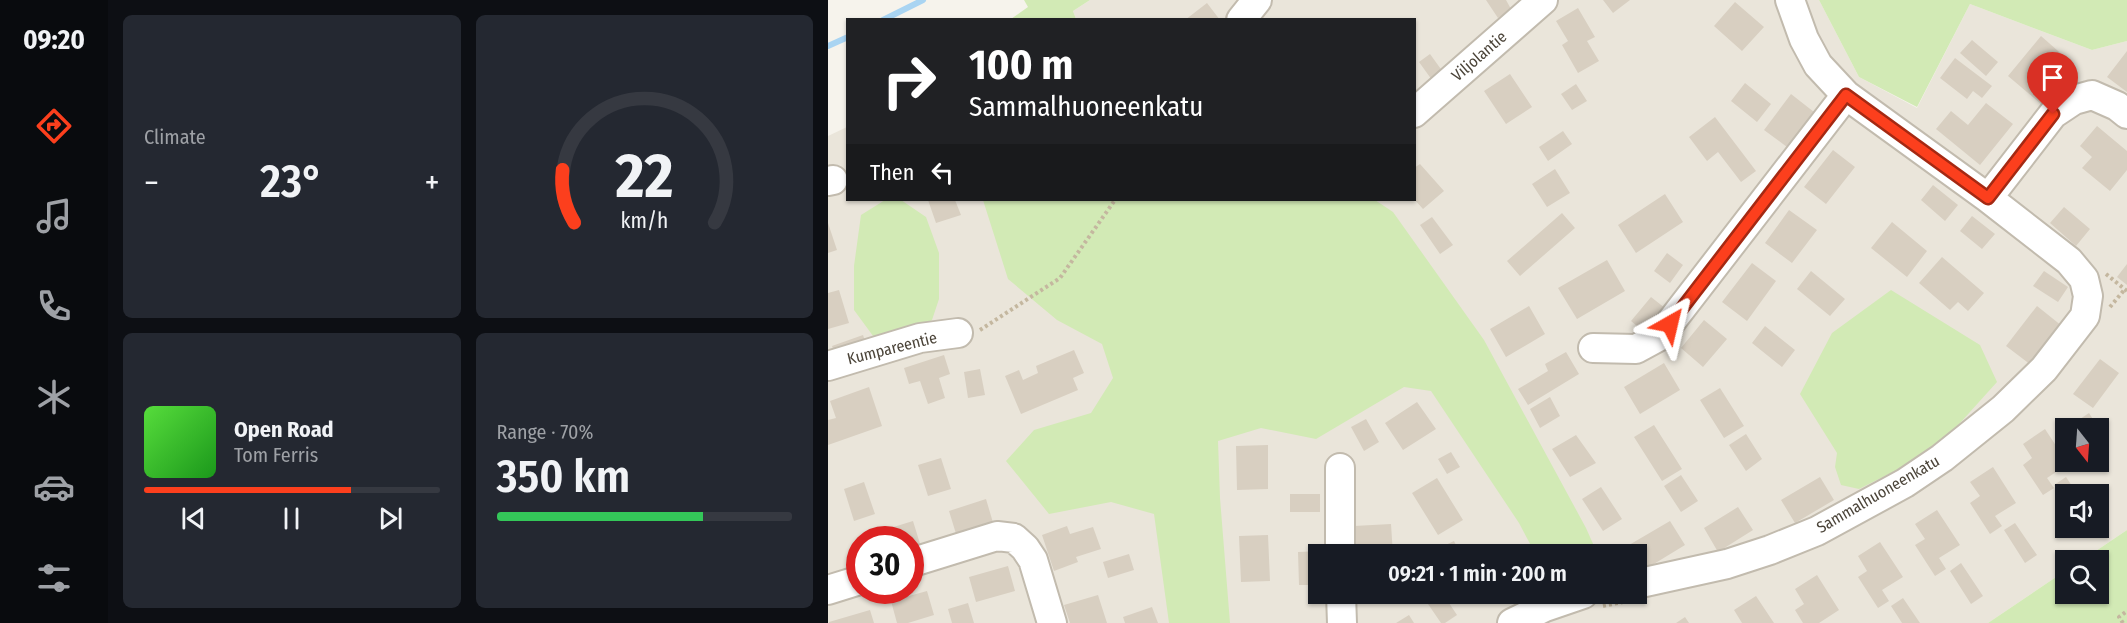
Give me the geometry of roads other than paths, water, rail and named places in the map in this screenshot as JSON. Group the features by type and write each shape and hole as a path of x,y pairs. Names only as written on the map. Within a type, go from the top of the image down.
{"street":[{"path":"1243,18 1257,0"},
{"name":"Viljolantie","path":"1416,111 1543,0"},
{"name":"Sammalhuoneenkatu","path":"1647,582 1727,564 1770,550 1817,531 1905,483 1942,458 2002,409 2044,369 2085,316 2088,296 2084,279 2069,261 1988,198 1846,95 1818,66 1804,39 1790,0"},
{"path":"1593,348 1636,349 1660,336 1846,95"},
{"path":"1988,198 2053,114 2074,100 2092,95 2117,106 2127,114"},
{"name":"Kumpareentie","path":"828,366 920,338 958,333"},
{"path":"1340,468 1340,544"},
{"path":"924,559 997,536 1014,538 1033,560 1052,623"},
{"path":"828,590 846,584"},
{"path":"1341,604 1342,623"},
{"path":"1512,623 1554,604"}],"waterway":[{"path":"887,18 923,0"},
{"path":"828,46 846,38"}]}
